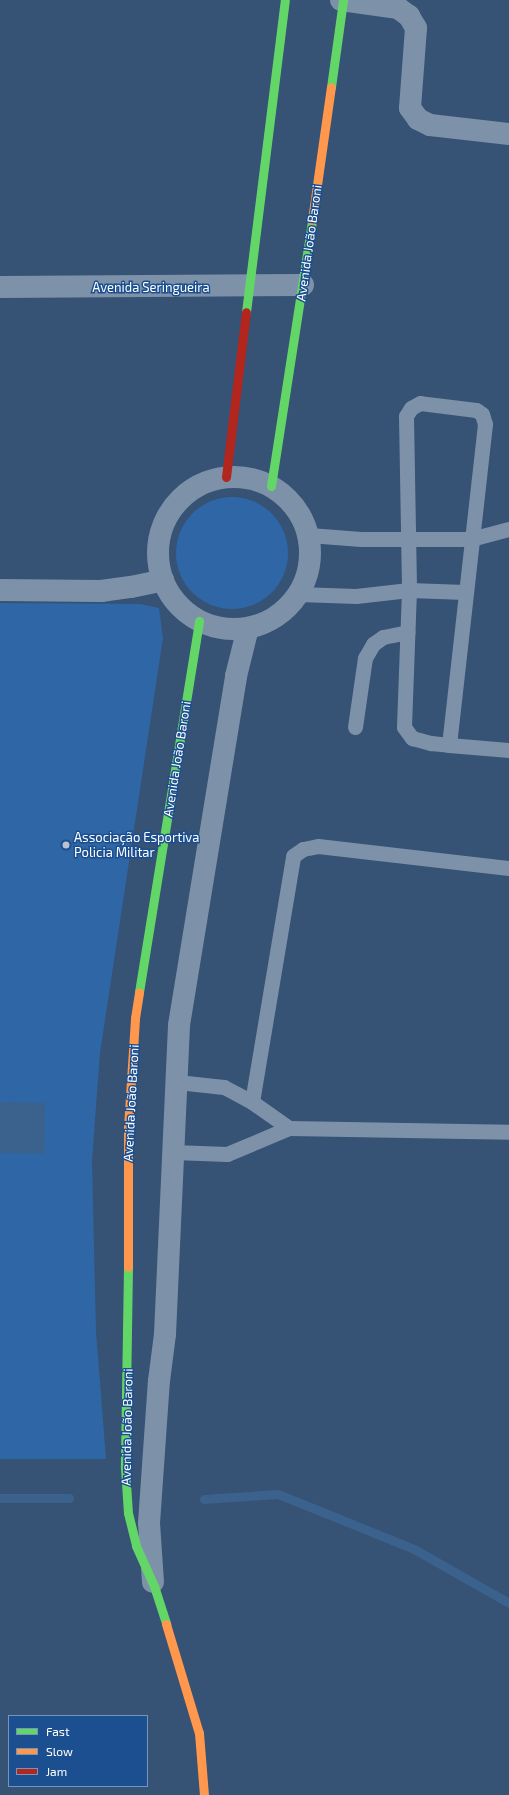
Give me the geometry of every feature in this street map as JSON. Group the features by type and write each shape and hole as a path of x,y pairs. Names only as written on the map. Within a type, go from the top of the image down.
{"street":[{"path":"226,477 286,0"},
{"path":"343,0 398,8 409,16 416,28 410,108 418,119 430,125 509,134"},
{"name":"Avenida João Baroni","path":"271,486 303,285 343,0"},
{"name":"Avenida Seringueira","path":"0,288 303,285"},
{"path":"226,477 249,478 271,486 288,498 301,515 309,535 311,555 307,576 298,594 285,610 267,622 248,628 231,629 214,627 199,621 184,611 172,598 159,570 158,544 165,519 180,498 201,484 226,477"},
{"path":"0,590 101,591 131,587 164,580"},
{"name":"Avenida João Baroni","path":"199,621 135,1018 128,1127 128,1356 125,1468 128,1513 136,1546 154,1586 200,1733 204,1795"},
{"name":"Avenida João Baroni","path":"154,1586 149,1523 159,1381 165,1334 179,1026 236,676 248,628"}],"lane":[{"path":"448,745 485,424 482,414 476,410 420,403 411,408 406,416 408,632 404,727 412,738 431,743 448,745 509,750"},
{"path":"309,535 361,539 472,539 509,529"},
{"path":"298,594 356,596 408,590 465,592"},
{"path":"355,727 365,658 373,644 383,637 408,632"},
{"path":"252,1102 293,856 303,849 318,846 509,868"},
{"path":"176,1082 224,1087 252,1102 289,1128"},
{"path":"173,1152 227,1154 289,1128 509,1132"}],"shaded area":[{"path":"232,497 253,501 272,513 284,532 288,553 284,574 272,593 253,605 232,609 211,605 192,593 180,574 176,553 180,532 192,513 211,501"},
{"name":"Associação Esportiva Policia Militar","path":"0,603 140,604 159,608 163,638 100,1053 92,1161 96,1331 106,1459 0,1459"},
{"path":"0,1102 45,1103 44,1154 0,1153"}],"waterway":[{"path":"204,1499 278,1494 414,1549 509,1603"},
{"path":"0,1498 69,1498"}],"traffic: fast":[{"path":"246,312 285,0"},
{"path":"331,87 343,0"},
{"path":"271,486 312,220"},
{"path":"139,992 199,621"},
{"path":"128,1267 125,1468 128,1513 136,1546 154,1586 166,1624"}],"traffic: slow":[{"path":"312,220 331,87"},
{"path":"128,1267 128,1127 135,1018 139,992"},
{"path":"166,1624 199,1733 204,1795"}],"traffic: jam":[{"path":"226,477 246,312"}],"place":[{"name":"Associação Esportiva Policia Militar","path":"66,845"}]}
